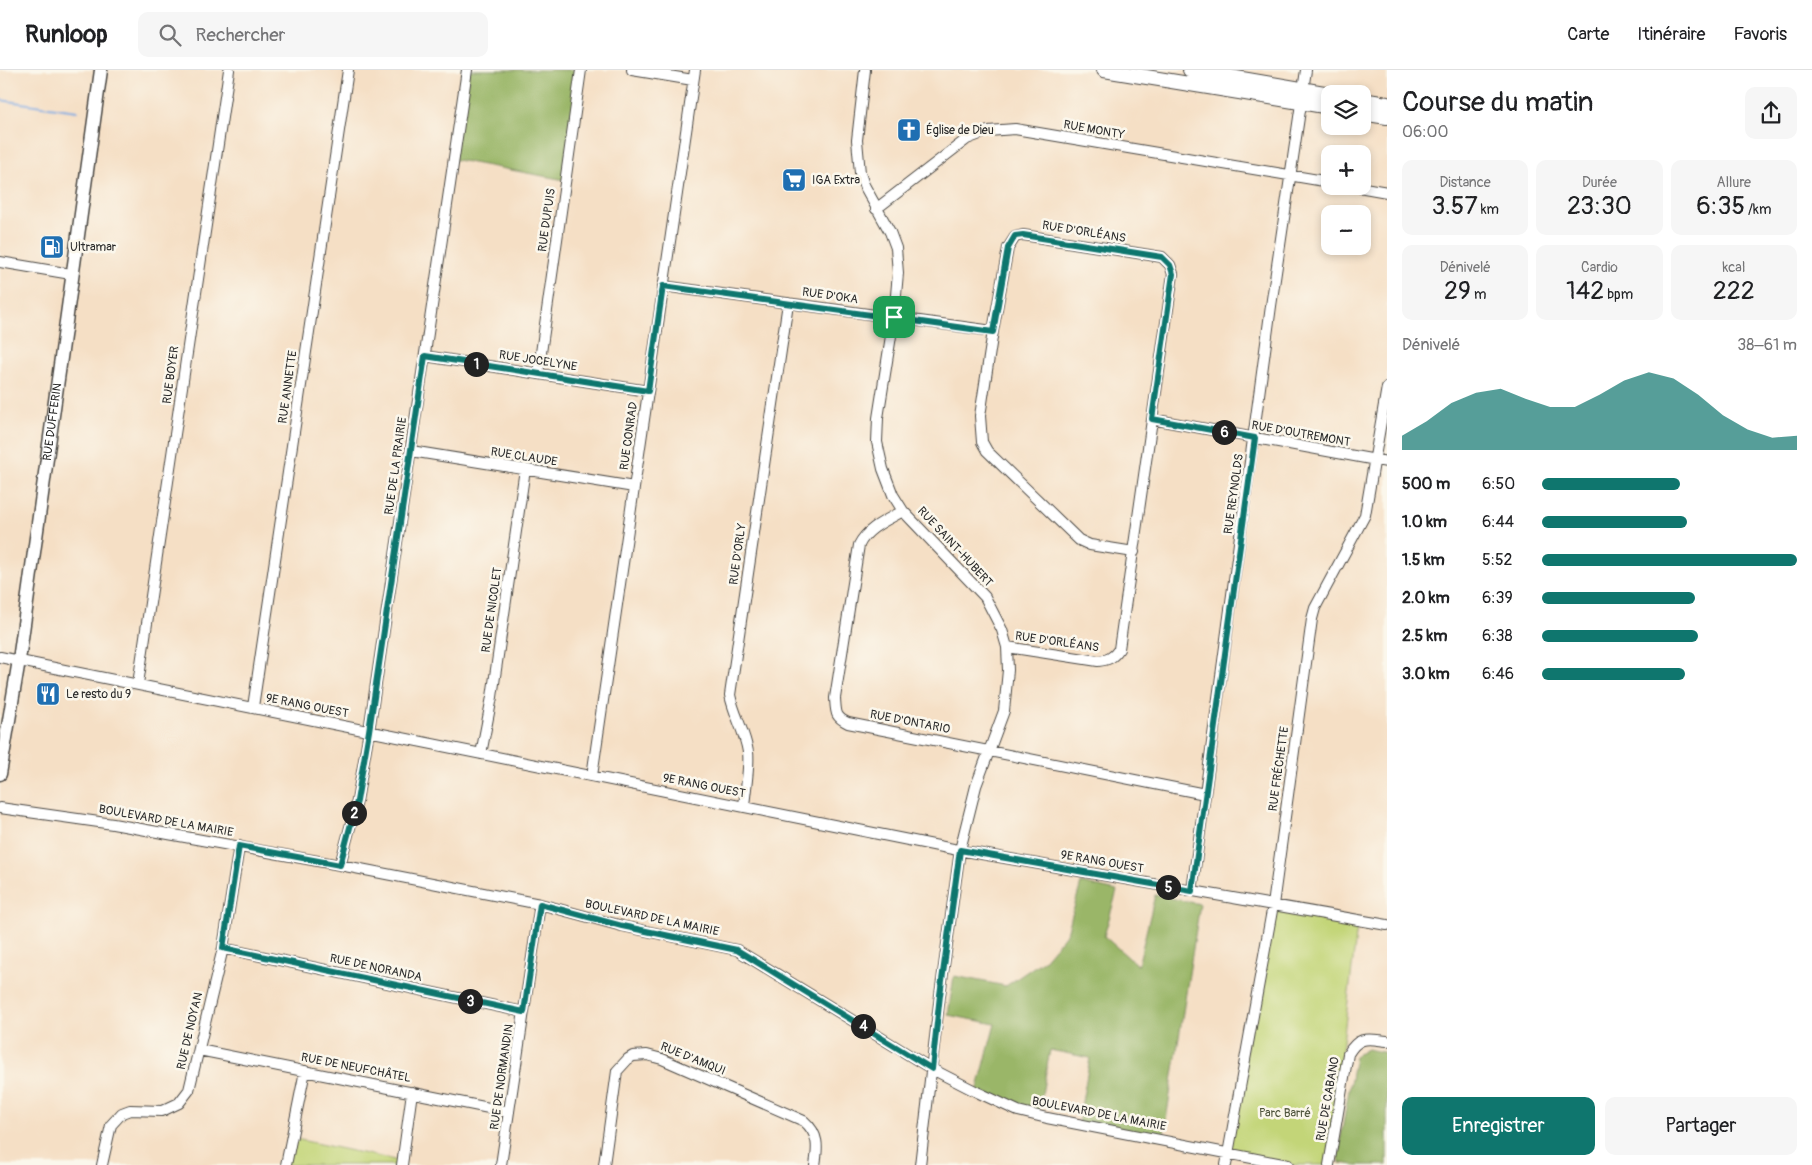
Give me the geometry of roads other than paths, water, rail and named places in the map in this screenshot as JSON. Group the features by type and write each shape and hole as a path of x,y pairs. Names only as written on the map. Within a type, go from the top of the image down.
{"highway":[{"path":"1104,70 1302,96 1321,95"},
{"path":"1190,70 1302,96 1321,103"},
{"path":"1371,101 1387,104"},
{"path":"1371,114 1387,117"}],"main road":[{"name":"RUE DUFFERIN","path":"0,774 19,660 101,70"}],"street":[{"name":"RUE BOYER","path":"138,684 229,70"},
{"name":"RUE ANNETTE","path":"253,708 348,70"},
{"name":"RUE DE LA PRAIRIE","path":"340,865 357,801 369,731 467,70"},
{"name":"RUE DUPUIS","path":"538,374 581,70"},
{"path":"632,70 694,75"},
{"name":"RUE SAINT-HUBERT","path":"865,70 857,140 860,173 876,209 890,232 896,248 898,273 894,317 878,418 877,442 883,469 893,495 903,511 985,597 1002,630 1007,647 1008,670 1004,711 976,786 960,850 940,995 920,1165"},
{"name":"RUE REYNOLDS","path":"1192,891 1306,70"},
{"name":"RUE CONRAD","path":"592,776 694,75"},
{"name":"RUE MONTY","path":"876,209 967,139 988,131 1015,129 1321,181"},
{"path":"1371,189 1387,192"},
{"name":"RUE D'ORLÉANS","path":"1007,647 1098,661 1106,661 1114,657 1119,649 1122,637 1134,552 1152,419 1173,274 1170,265 1162,257 1023,235 1015,236 1008,248 993,332 980,416 982,442 987,451 1079,540 1090,545 1134,552"},
{"path":"0,262 72,274"},
{"name":"RUE D'OKA","path":"663,286 993,332"},
{"name":"RUE D'ORLY","path":"744,807 749,753 743,729 733,710 730,696 788,303"},
{"name":"RUE JOCELYNE","path":"425,356 648,391"},
{"name":"RUE FRÉCHETTE","path":"1226,1165 1273,905 1312,619 1315,608 1365,515 1387,387"},
{"name":"RUE D'OUTREMONT","path":"1152,419 1387,462"},
{"name":"RUE CLAUDE","path":"411,451 634,487"},
{"name":"RUE DE NICOLET","path":"481,754 492,697 525,470"},
{"name":"RUE D'ONTARIO","path":"903,511 871,530 862,538 859,545 835,698 836,714 841,719 848,723 1205,794"},
{"name":"9E RANG OUEST","path":"0,657 960,850 1387,925"},
{"name":"BOULEVARD DE LA MAIRIE","path":"0,808 113,824 340,865 540,904 622,926 737,950 932,1069 1018,1111 1288,1165"},
{"name":"RUE DE NOYAN","path":"102,1165 111,1125 122,1113 130,1110 162,1111 179,1103 189,1090 223,948 239,846"},
{"name":"RUE DE NORMANDIN","path":"501,1165 540,904"},
{"name":"RUE DE NORANDA","path":"223,948 524,1012"},
{"name":"RUE DE CABANO","path":"1329,1165 1348,1054 1359,1040 1367,1039 1387,1042"},
{"name":"RUE DE NEUFCHÂTEL","path":"199,1050 509,1112"},
{"name":"RUE D'AMQUI","path":"604,1165 617,1071 633,1056 647,1055 670,1062 804,1121 810,1126 817,1139 815,1165"},
{"path":"286,1165 305,1071"},
{"path":"402,1165 412,1092"}],"waterway":[{"path":"0,100 77,111"}],"place":[{"name":"Église de Dieu","path":"909,130"},
{"name":"IGA Extra","path":"794,180"},
{"name":"Ultramar","path":"52,247"},
{"name":"Le resto du 9","path":"48,694"}],"park label":[{"name":"Parc Barré","path":"1285,1113"}]}
